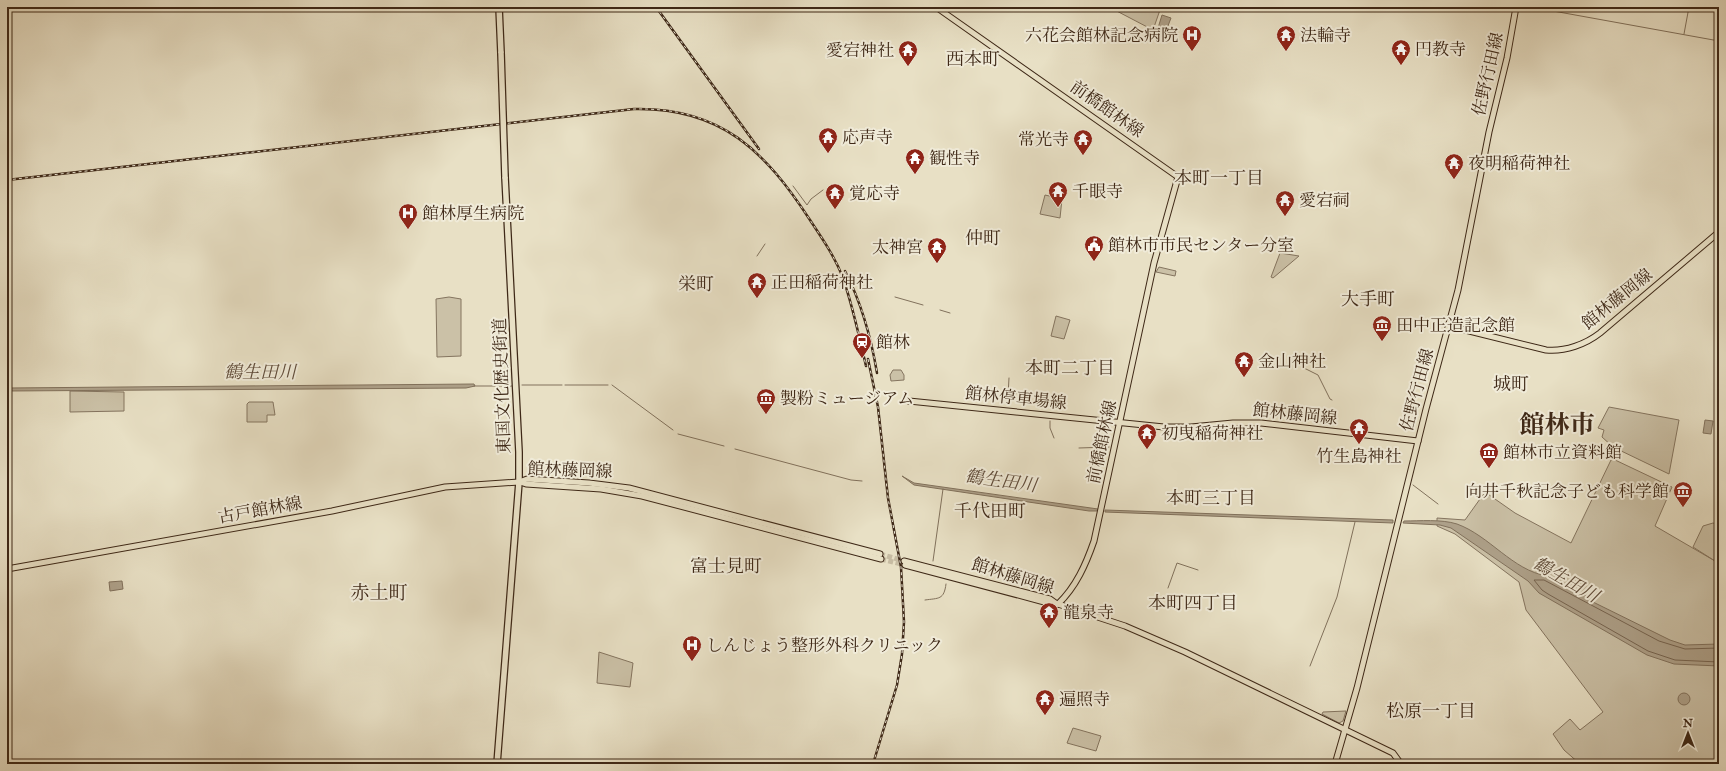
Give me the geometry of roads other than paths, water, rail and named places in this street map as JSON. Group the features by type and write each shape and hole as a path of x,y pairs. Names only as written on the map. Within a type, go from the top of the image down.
{"highway":[{"name":"東国文化歴史街道","path":"497,764 519,482 519,421 505,177 499,7"}],"main road":[{"name":"前橋館林線","path":"936,7 1178,177 1154,264 1094,541 1076,583 1066,597 1058,604"},
{"name":"佐野行田線","path":"1345,731 1418,441 1458,290 1492,117 1507,58 1516,7"},
{"name":"館林藤岡線","path":"1449,326 1546,350 1562,350 1581,344 1600,333 1719,232"},
{"name":"館林停車場線","path":"909,401 1120,422"},
{"name":"館林藤岡線","path":"1120,422 1174,427 1233,423 1261,423 1418,441"},
{"name":"館林藤岡線","path":"519,482 526,484 601,489 642,496 881,557"},
{"name":"古戸館林線","path":"7,570 115,549 241,528 445,487 519,482"},
{"name":"館林藤岡線","path":"904,563 1048,603 1058,604"},
{"path":"1058,604 1125,626 1185,652 1393,753 1401,764"},
{"path":"1335,764 1345,731"}],"water":[{"path":"1162,15 1171,18 1166,31 1158,28"},
{"path":"474,384 475,386 466,388 7,391 7,388"},
{"path":"1705,420 1713,421 1711,434 1703,433"},
{"path":"902,476 914,483 1098,509 1097,511 1089,511 914,485"},
{"path":"1105,510 1393,520 1393,523 1105,512"},
{"path":"1404,521 1437,521 1457,524 1480,536 1512,560 1534,573 1547,576 1548,578 1588,597 1593,602 1670,640 1685,645 1719,644 1719,666 1674,664 1647,655 1539,593 1528,581 1451,528 1440,525 1403,523"},
{"path":"122,581 123,589 110,591 109,582"},
{"path":"1684,693 1688,695 1690,699 1688,703 1684,705 1680,703 1678,699 1680,695"}],"waterway":[{"path":"1531,7 1719,41"},
{"path":"1684,34 1689,7"},
{"path":"793,186 807,205 811,199 823,190"},
{"path":"757,256 765,244"},
{"path":"895,297 923,305"},
{"path":"940,310 950,313"},
{"path":"1304,368 1318,375 1330,399 1332,400"},
{"path":"1009,378 1008,396 1022,392 1049,401"},
{"name":"鶴生田川","path":"522,385 562,385"},
{"name":"鶴生田川","path":"565,385 608,385"},
{"name":"鶴生田川","path":"612,385 673,430"},
{"name":"鶴生田川","path":"474,386 513,386"},
{"path":"1050,421 1050,428 1054,438"},
{"name":"鶴生田川","path":"678,434 724,446"},
{"path":"1079,448 1109,447"},
{"name":"鶴生田川","path":"735,449 851,480 862,481"},
{"path":"1413,485 1438,504"},
{"path":"933,561 943,489"},
{"path":"1310,666 1337,597 1355,522"},
{"path":"1168,588 1177,563 1198,570"},
{"path":"925,600 942,596 946,584"}],"tunnel":[{"path":"880,554 904,561"},
{"path":"881,559 905,565"}],"railway":[{"path":"656,7 759,149"},
{"path":"7,180 634,109 665,110 692,116 716,125 738,138 776,173 793,195 824,241 840,270 853,311 866,366"},
{"path":"845,271 865,321 877,373"},
{"path":"868,359 878,407 888,498 901,567 904,622 902,654 897,685 873,764"}],"place":[{"name":"六花会館林記念病院","path":"1192,52"},
{"name":"法輪寺","path":"1286,52"},
{"name":"円教寺","path":"1401,66"},
{"name":"愛宕神社","path":"908,67"},
{"name":"応声寺","path":"828,154"},
{"name":"常光寺","path":"1083,156"},
{"name":"観性寺","path":"915,175"},
{"name":"夜明稲荷神社","path":"1454,180"},
{"name":"千眼寺","path":"1058,208"},
{"name":"覚応寺","path":"835,210"},
{"name":"愛宕祠","path":"1285,217"},
{"name":"館林厚生病院","path":"408,230"},
{"name":"館林市市民センター分室","path":"1094,262"},
{"name":"太神宮","path":"937,264"},
{"name":"正田稲荷神社","path":"757,299"},
{"name":"田中正造記念館","path":"1382,342"},
{"name":"館林","path":"862,359"},
{"name":"金山神社","path":"1244,378"},
{"name":"製粉ミュージアム","path":"766,415"},
{"name":"竹生島神社","path":"1359,445"},
{"name":"初曳稲荷神社","path":"1147,450"},
{"name":"館林市立資料館","path":"1489,469"},
{"name":"向井千秋記念子ども科学館","path":"1683,508"},
{"name":"龍泉寺","path":"1049,629"},
{"name":"しんじょう整形外科クリニック","path":"692,662"},
{"name":"遍照寺","path":"1045,716"}],"district":[{"name":"西本町","path":"973,59"},
{"name":"本町一丁目","path":"1219,178"},
{"name":"仲町","path":"983,238"},
{"name":"栄町","path":"696,284"},
{"name":"大手町","path":"1368,299"},
{"name":"本町二丁目","path":"1070,368"},
{"name":"城町","path":"1511,384"},
{"name":"館林市","path":"1557,425"},
{"name":"本町三丁目","path":"1211,498"},
{"name":"千代田町","path":"990,511"},
{"name":"富士見町","path":"726,566"},
{"name":"赤土町","path":"379,593"},
{"name":"本町四丁目","path":"1193,603"},
{"name":"松原一丁目","path":"1431,711"}]}
